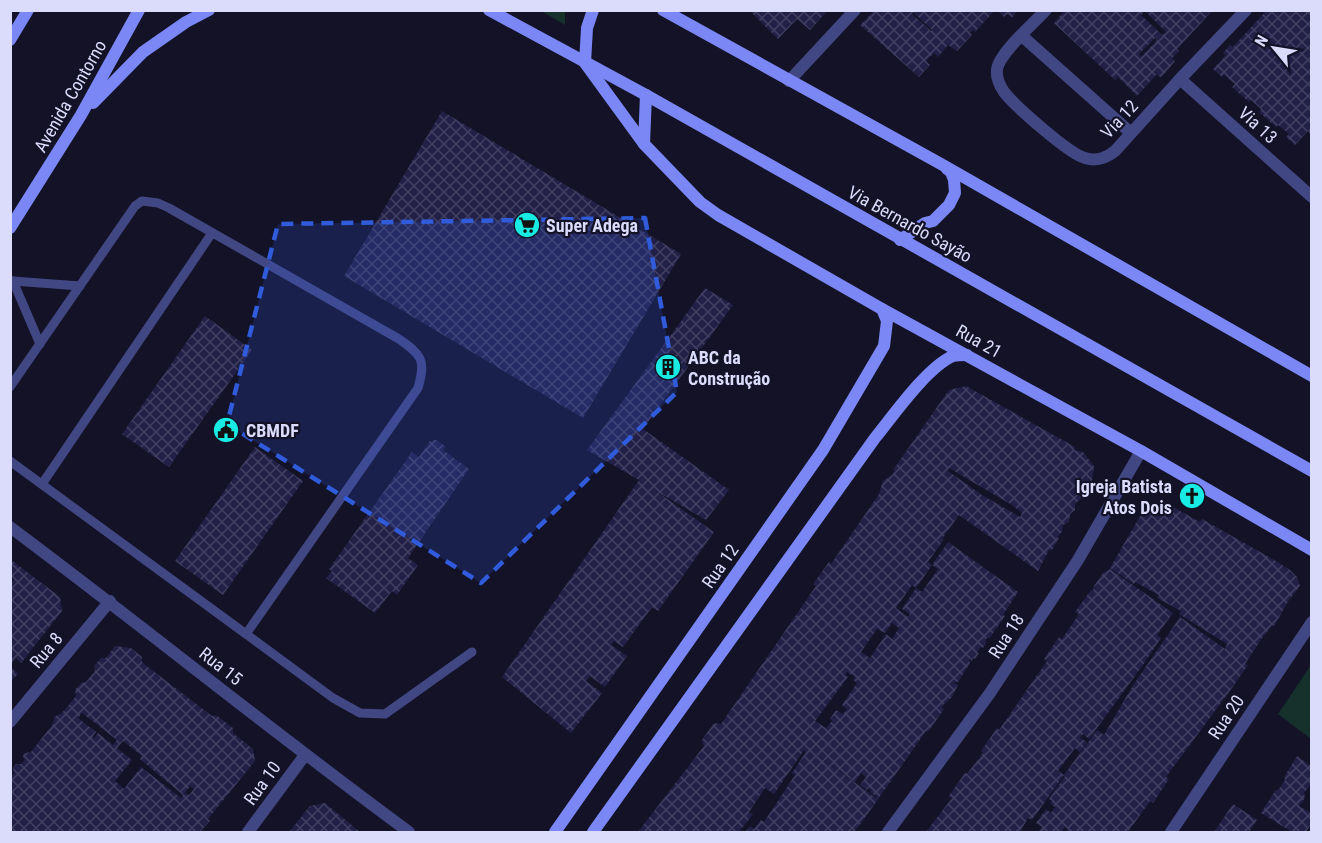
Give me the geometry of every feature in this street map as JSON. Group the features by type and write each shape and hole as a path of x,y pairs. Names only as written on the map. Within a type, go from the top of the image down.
{"main road":[{"path":"10,40 28,10"},
{"name":"Avenida Contorno","path":"10,228 81,115 139,10"},
{"path":"81,115 143,52 186,22 209,10"},
{"name":"Via Bernardo Sayão","path":"489,10 1311,471"},
{"path":"585,63 587,28 593,10"},
{"path":"663,10 1311,376"},
{"name":"Rua 21","path":"585,63 644,144 700,202 718,215 882,309 1142,451 1311,550"},
{"path":"644,144 646,96"},
{"path":"900,240 925,223 933,221 949,205 955,193 954,180 951,172 941,165"},
{"name":"Rua 12","path":"555,832 824,450 884,346 887,321 882,309"},
{"path":"593,832 875,438 918,386 939,366 953,356 967,355"}],"street":[{"path":"789,81 855,10"},
{"path":"1046,10 1022,36 1131,133"},
{"name":"Via 12","path":"1022,36 1003,56 997,79 1005,92 1062,146 1076,155 1095,160 1106,158 1115,151 1246,10"},
{"name":"Via 13","path":"1180,79 1311,197"},
{"name":"Rua 18","path":"888,832 990,693 1078,560 1142,451"},
{"name":"Rua 15","path":"10,526 305,755 409,832"},
{"name":"Rua 8","path":"10,722 110,602"},
{"name":"Rua 20","path":"1171,832 1311,622"},
{"name":"Rua 10","path":"248,832 305,755"}],"lane":[{"path":"10,387 135,206 142,201 158,203 212,233 399,339 421,357 423,365 418,388 246,634"},
{"path":"42,484 212,233"},
{"path":"40,344 12,280 80,286"},
{"path":"10,461 333,698 360,713 385,714 472,652"}],"highlighted area":[{"path":"645,218 677,392 481,583 227,424 278,224"}],"green space":[{"path":"541,11 565,11 565,25"},
{"path":"1311,665 1311,739 1278,714"}],"building":[{"path":"749,10 828,10 810,30 797,19 778,39"},
{"path":"875,10 995,10 975,32 973,30 970,33 972,35 957,51 948,45 938,57 934,53 926,61 930,65 919,77 860,25","holes":["913,12 932,30 912,14"]},
{"path":"997,10 1018,10 1012,18 1007,14 1004,17"},
{"path":"1065,10 1175,10 1177,12 1178,10 1213,10 1177,49 1179,51 1172,58 1175,61 1161,78 1157,74 1137,96 1118,77 1115,80 1054,23","holes":["1145,11 1166,32 1162,35 1141,15","1155,38 1157,40 1141,57 1139,54"]},
{"path":"1267,10 1311,10 1311,133 1308,131 1295,145 1286,137 1289,134 1278,125 1276,127 1259,112 1261,109 1232,87 1235,84 1213,69 1226,55 1223,53 1230,45 1233,47"},
{"path":"442,111 681,254 583,418 344,276"},
{"path":"705,288 733,305 643,429 729,490 706,520 656,491 714,532 658,611 652,607 623,647 614,641 611,645 627,656 605,687 590,676 586,681 602,693 571,733 502,677 639,480 587,450"},
{"path":"205,316 252,350 169,467 122,434"},
{"path":"966,386 1075,447 1074,450 1083,452 1094,466 1092,480 1084,489 1083,497 1075,504 1075,510 1070,514 1069,522 1063,525 1062,532 1057,537 1059,538 1052,550 1049,550 1038,571 959,515 942,539 944,539 928,562 932,565 948,542 1018,592 1003,615 1005,616 989,639 988,637 985,641 987,642 983,648 981,647 977,652 979,653 975,659 973,658 972,661 969,658 970,663 958,682 953,682 958,685 952,697 943,705 944,709 928,732 926,731 854,832 745,832 750,826 754,829 761,820 764,822 795,775 792,773 806,752 804,750 774,794 765,788 749,812 753,814 739,832 638,832 704,746 702,740 714,723 721,724 816,586 813,584 829,562 831,564 879,494 883,481 895,471 893,470 949,390","holes":["949,468 1012,505 1022,513 1020,517 982,495 948,471","932,565 938,569 922,592 916,588","912,585 916,588 902,609 910,614 908,617 896,608","892,623 899,628 892,639 886,634 870,658 861,652 877,629 885,633","847,672 855,677 853,680 857,683 842,705 847,709 843,714 836,710 830,719 832,721 826,728 815,721 848,677 845,675","806,747 855,782 861,773 866,777 860,785 871,790 870,792 876,798"]},
{"path":"433,440 437,440 446,447 443,450 469,469 408,558 418,565 397,595 392,591 375,613 326,578 332,571 329,569 412,452 419,457"},
{"path":"255,447 303,481 223,595 175,561"},
{"path":"1162,501 1200,522 1202,519 1276,561 1297,577 1300,586 1274,626 1272,625 1264,635 1245,664 1248,665 1232,688 1166,777 1169,779 1153,803 1150,801 1128,832 1066,832 1068,829 1065,827 1062,831 1064,832 1038,832 1042,827 1036,823 1046,809 1051,813 1055,807 1049,799 1064,775 1097,730 1104,735 1132,687 1180,617 1225,649 1227,644 1179,614 1181,611 1157,598 1159,595 1135,582 1134,584 1110,568 1147,504"},
{"path":"10,559 60,597 62,611 21,663 16,658 10,665 10,583 14,579 10,576"},
{"path":"1110,569 1173,613 1157,635 1161,638 1145,662 1089,739 1083,734 1080,738 1087,742 1080,752 1075,748 1058,771 1064,775 1032,820 1028,818 1020,832 926,832 952,798 948,797 983,753 981,751 997,728 999,730 1047,661 1044,659 1059,637 1062,639 1079,614 1075,612 1091,590 1093,591 1103,573"},
{"path":"115,646 131,648 142,657 142,662 148,667 212,716 216,715 233,728 233,733 253,749 255,761 200,832 10,832 10,778 14,773 13,768 25,760 24,753 31,752 53,724 54,717 62,713 76,696 75,690 95,671 94,666 101,658 106,658","holes":["82,713 117,740 113,745 98,733 94,738 96,732 78,718","123,741 142,756 140,759 183,795 181,798 141,767 124,789 115,781 132,760 117,748","190,786 194,789 189,795 185,793"]},
{"path":"10,666 18,674 10,682"},
{"path":"1297,756 1311,766 1311,784 1304,793 1305,798 1299,806 1311,813 1311,824 1306,832 1292,832 1261,813 1285,780 1284,777"},
{"path":"325,803 360,832 289,832 310,806"},
{"path":"1233,804 1257,820 1249,832 1214,832"}],"place":[{"name":"Super Adega","path":"527,225"},
{"name":"ABC da Construção","path":"668,367"},
{"name":"CBMDF","path":"226,430"},
{"name":"Igreja Batista Atos Dois","path":"1192,496"}]}
